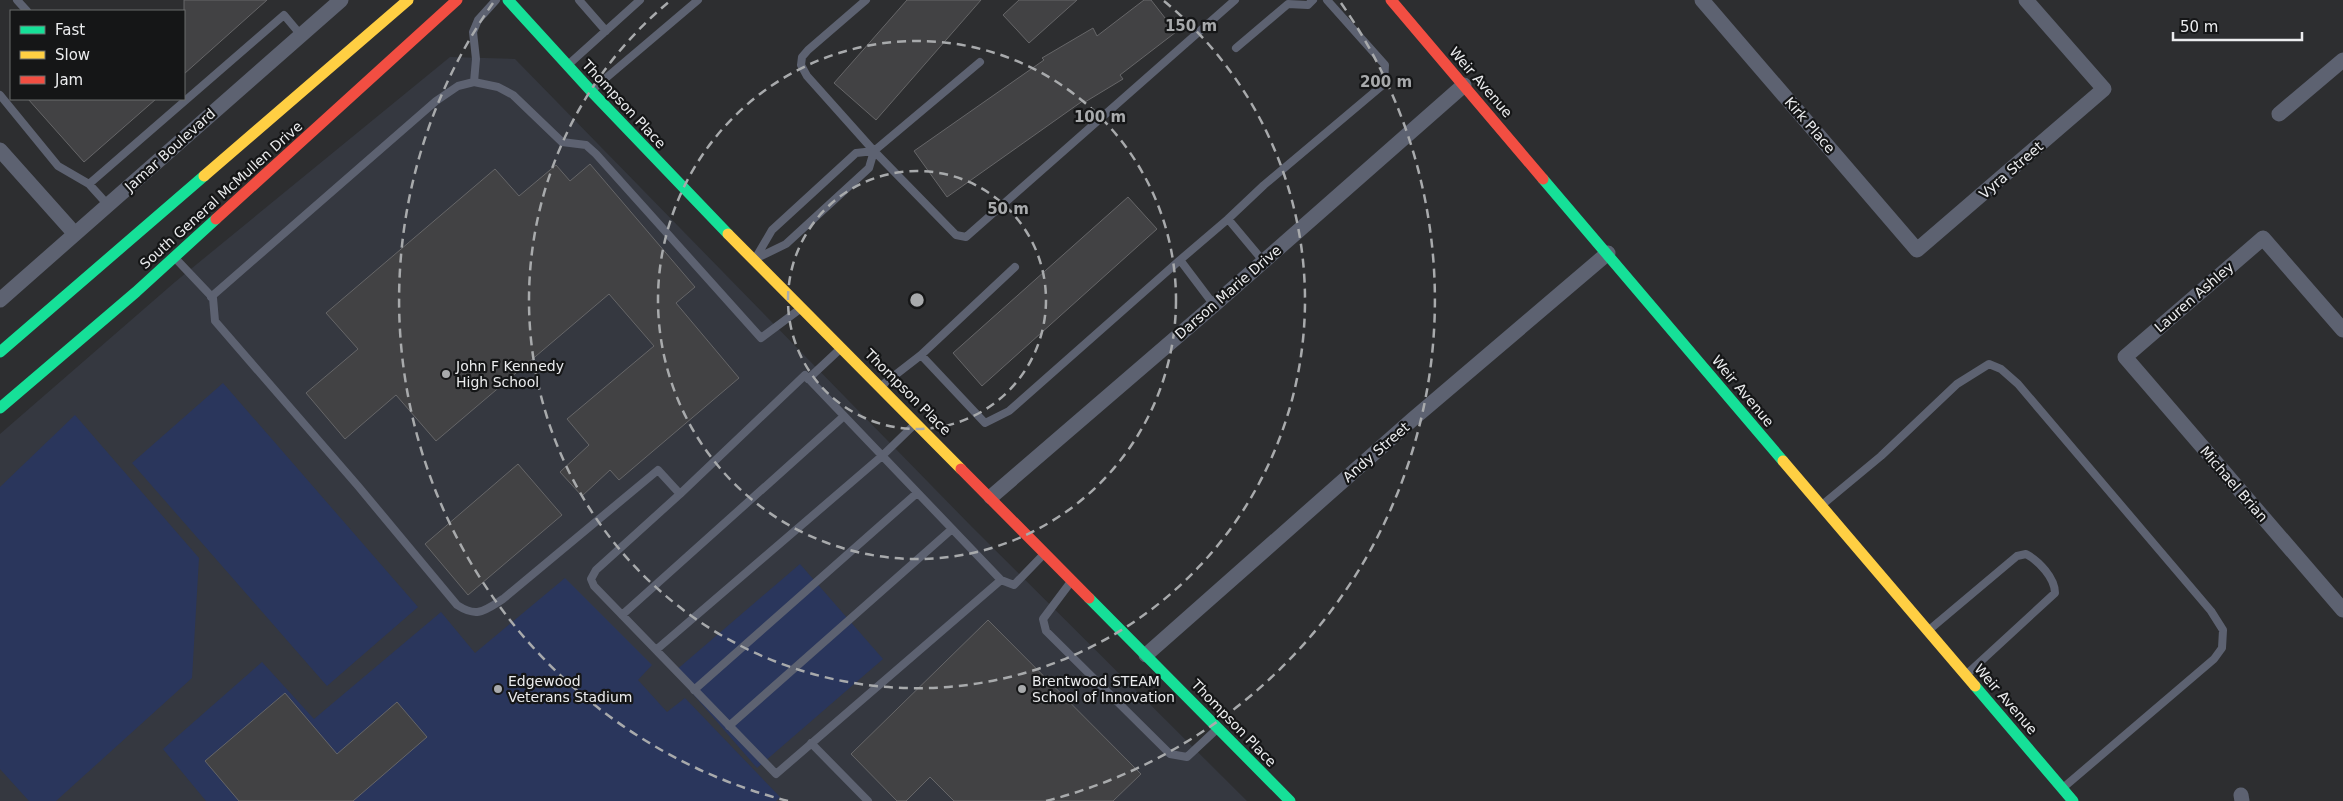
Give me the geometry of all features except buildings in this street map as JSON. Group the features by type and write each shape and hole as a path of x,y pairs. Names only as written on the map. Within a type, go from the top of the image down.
{"street":[{"name":"Jamar Boulevard","path":"0,300 340,0"},
{"name":"South General McMullen Drive","path":"0,352 408,0"},
{"name":"South General McMullen Drive","path":"0,408 174,257 457,0"},
{"name":"Thompson Place","path":"508,0 590,91 802,308 917,422 1044,554 1290,801"},
{"name":"Weir Avenue","path":"1391,0 2073,801"},
{"name":"Kirk Place","path":"1702,0 1918,250"},
{"name":"Vyra Street","path":"1918,250 2104,89 2026,0"},
{"path":"2279,114 2343,60"},
{"name":"Darson Marie Drive","path":"990,497 1264,262 1464,85"},
{"path":"0,150 75,234"},
{"name":"Lauren Ashley","path":"2125,357 2263,238 2343,330"},
{"name":"Andy Street","path":"1146,655 1406,426 1608,253"},
{"name":"Michael Brian","path":"2125,357 2343,610"}],"lane":[{"path":"17,0 26,10"},
{"path":"474,82 476,60 473,32 478,20 496,0"},
{"path":"578,0 606,31"},
{"path":"568,66 640,0"},
{"path":"590,91 698,0"},
{"path":"866,0 808,50 802,58 800,65 807,76 874,151 956,235 966,237 1235,0"},
{"path":"1236,48 1288,4 1308,5 1313,0"},
{"path":"921,356 985,423 1008,411 1228,219 1264,185 1384,84 1385,66 1327,0"},
{"path":"90,184 284,15 300,34"},
{"path":"755,259 772,230 856,153 874,151 980,62"},
{"path":"211,297 436,102 458,86 474,82 498,87 513,95 562,142 586,145 761,338 802,308"},
{"path":"0,95 58,166 90,184 108,205"},
{"path":"755,259 786,244 870,168 874,151"},
{"path":"1228,219 1264,262"},
{"path":"174,257 211,297 215,321 358,486 456,605 469,613 482,612 503,599 658,470 680,494"},
{"path":"1180,260 1214,305"},
{"path":"881,386 921,356 1015,267"},
{"path":"843,347 806,377 596,570 591,579 594,586 776,774 1001,580"},
{"path":"1820,506 1881,456 1957,384 1990,364 2001,369 2018,384 2101,484 2196,592 2223,630 2222,648 2214,659 2062,789"},
{"path":"806,377 1001,580 1014,584 1044,554"},
{"path":"622,615 844,416"},
{"path":"656,650 882,456 917,422"},
{"path":"694,690 917,493"},
{"path":"729,726 952,529"},
{"path":"1928,632 2018,556 2026,554 2034,559 2055,584 2055,593 1965,676"},
{"path":"1072,581 1043,618 1046,631 1170,754 1187,757 1217,728"},
{"path":"812,743 868,801"}],"shaded area":[{"name":"John F Kennedy High School","path":"450,57 515,59 972,527 1247,801 0,801 0,434 175,282"},
{"path":"223,383 418,607 327,686 132,463"},
{"path":"75,415 199,558 192,678 56,801 29,801 0,769 0,487"},
{"path":"800,564 883,659 757,768 674,672"},
{"name":"Edgewood Veterans Stadium","path":"565,578 652,665 638,680 667,712 685,698 780,797 776,801 206,801 163,749 262,662 314,719 441,612 475,653"}],"traffic: fast":[{"path":"508,0 591,91 728,234"},
{"path":"0,352 204,176"},
{"path":"1543,179 1783,461"},
{"path":"0,408 136,292 216,219"},
{"path":"1089,598 1290,801"},
{"path":"1975,686 2073,801"}],"traffic: slow":[{"path":"204,176 408,0"},
{"path":"728,234 961,469"},
{"path":"1783,461 1975,686"}],"traffic: jam":[{"path":"216,219 457,0"},
{"path":"1391,0 1543,179"},
{"path":"961,469 1089,598"}],"place":[{"name":"John F Kennedy High School","path":"446,374"},
{"name":"Edgewood Veterans Stadium","path":"498,689"},
{"name":"Brentwood STEAM School of Innovation","path":"1022,689"}]}
